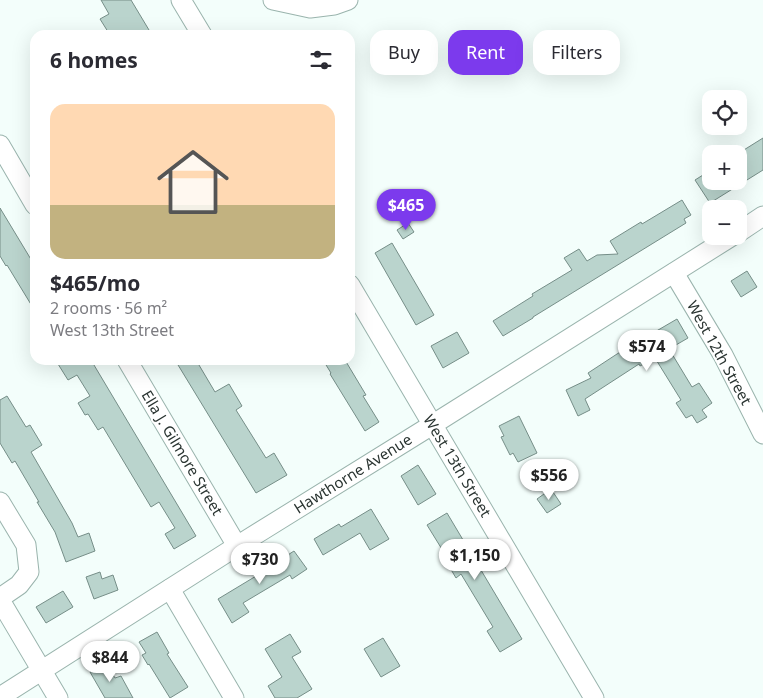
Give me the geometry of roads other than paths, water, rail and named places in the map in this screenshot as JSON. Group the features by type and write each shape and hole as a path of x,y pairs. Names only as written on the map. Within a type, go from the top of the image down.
{"street":[{"path":"181,0 199,30"},
{"path":"273,0 310,8 334,6 348,0"},
{"path":"0,146 30,197"},
{"path":"747,227 763,216"},
{"name":"Hawthorne Avenue","path":"0,697 237,546 718,245"},
{"name":"West 12th Street","path":"674,273 723,355 763,434"},
{"name":"West 13th Street","path":"355,294 594,698"},
{"name":"Ella J. Gilmore Street","path":"130,365 237,546"},
{"path":"0,502 26,545 29,572 19,585 0,599 58,698"},
{"path":"170,589 234,698"}]}
